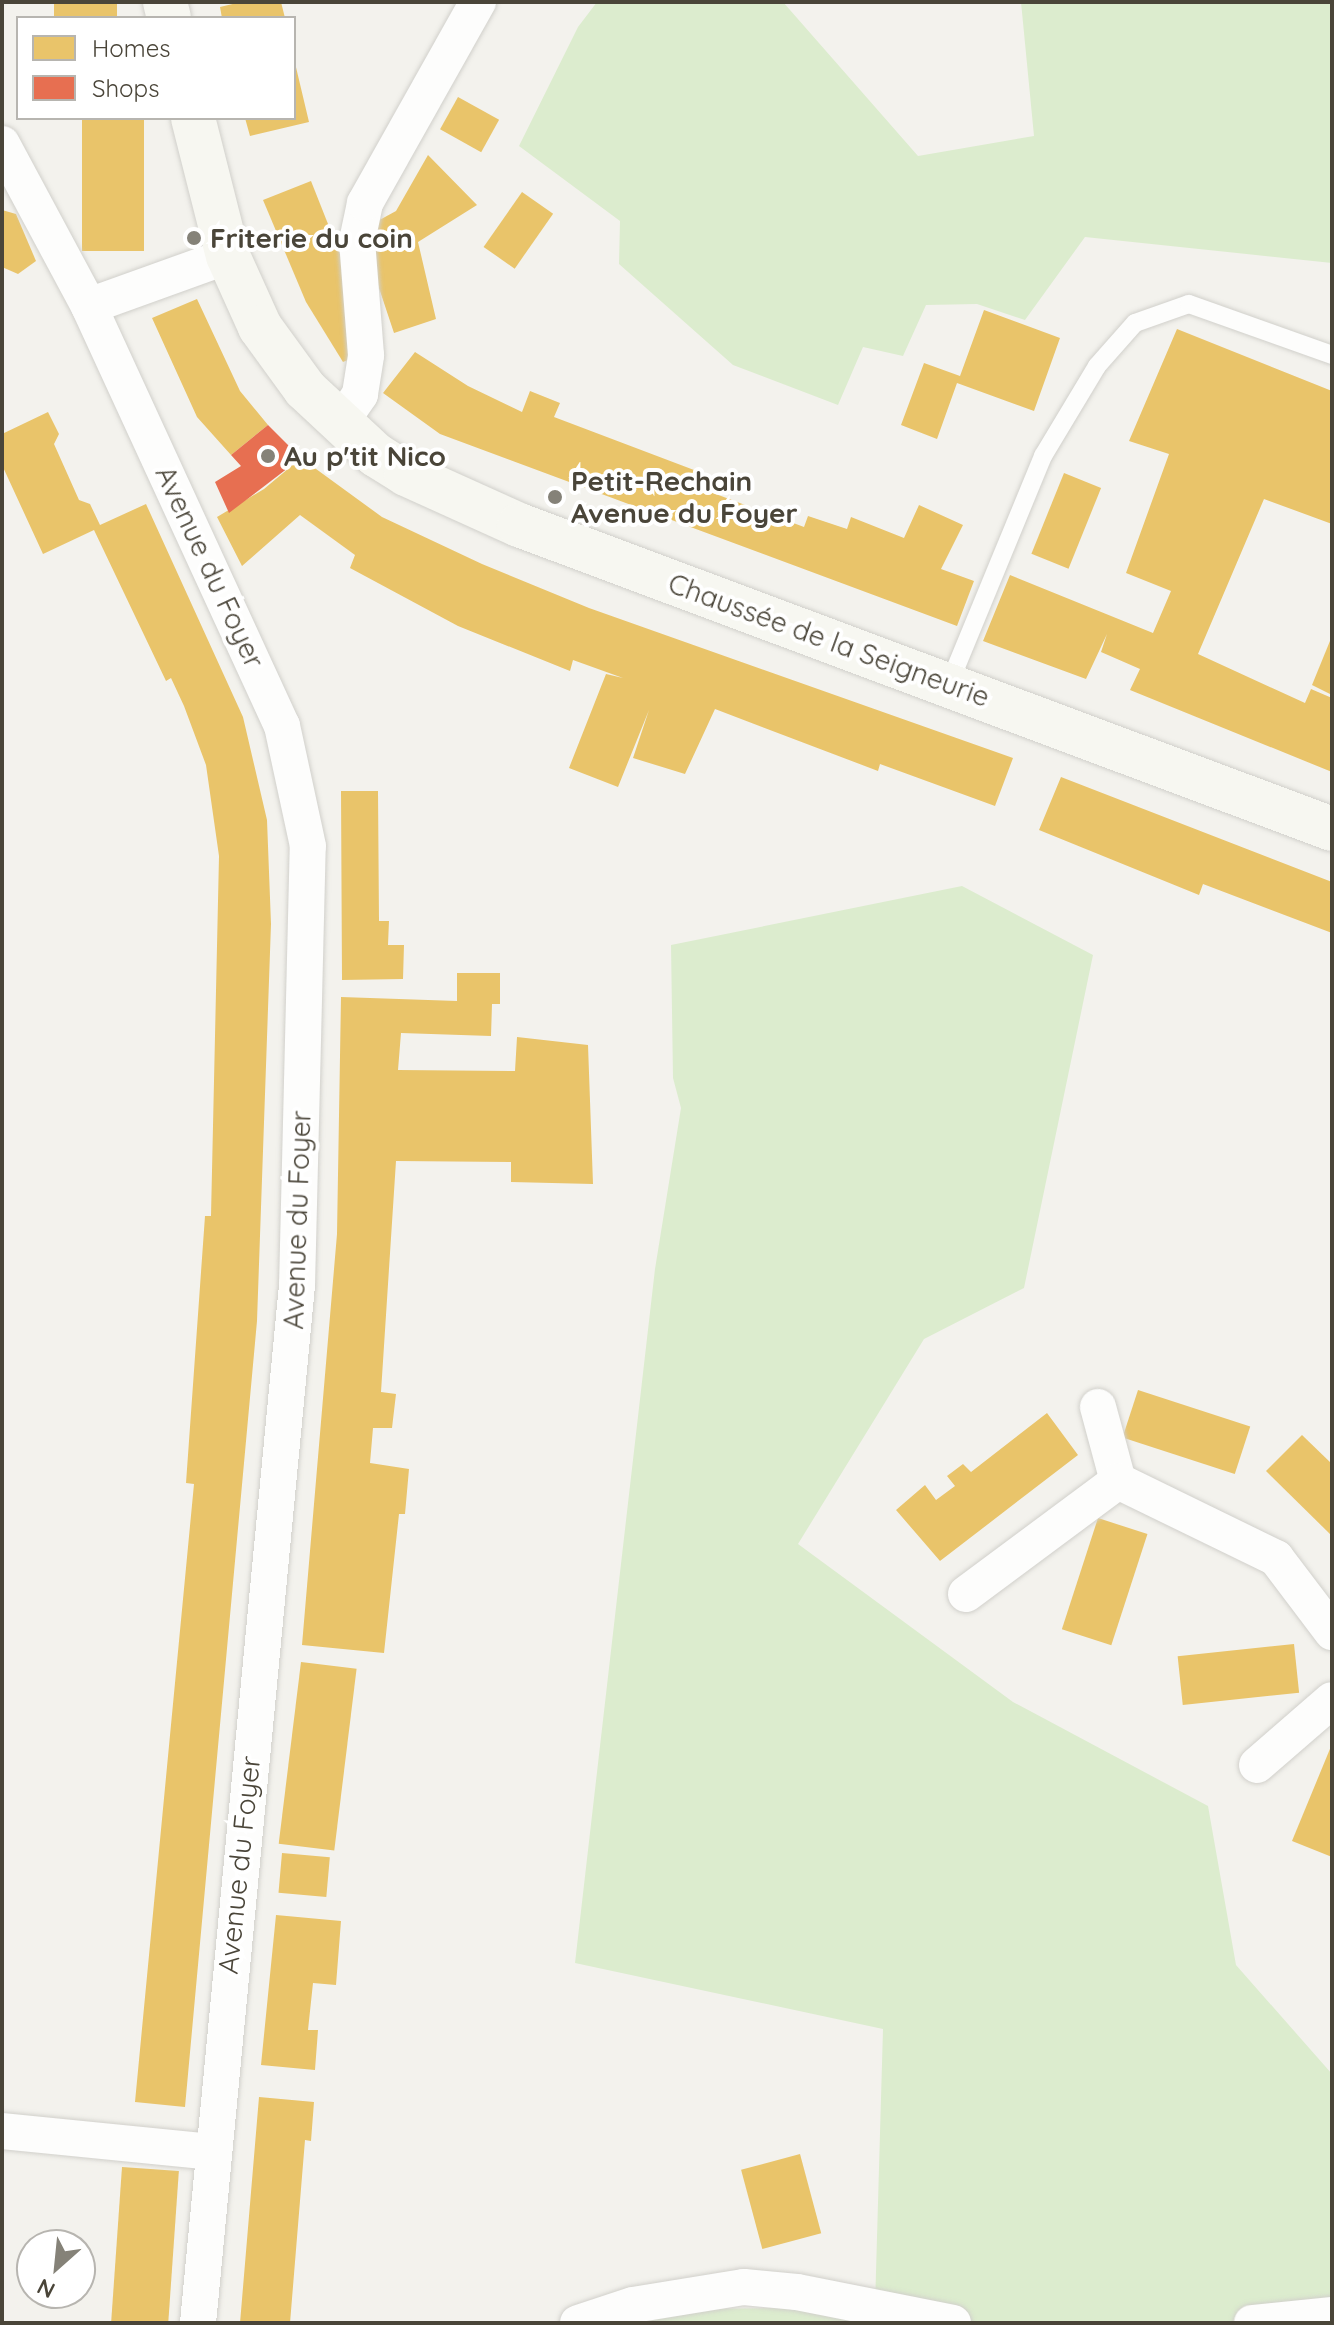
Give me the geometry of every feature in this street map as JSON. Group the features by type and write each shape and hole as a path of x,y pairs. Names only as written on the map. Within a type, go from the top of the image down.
{"main road":[{"name":"Chaussée de la Seigneurie","path":"194,120 228,256 260,327 283,363 340,423 376,455 462,503 1332,829"}],"street":[{"path":"340,423 360,394 366,355 357,241 365,203 478,2"},
{"name":"Avenue du Foyer","path":"2,144 89,306 282,726 308,846 297,1286 211,2152 198,2323"},
{"path":"89,306 228,256"},
{"path":"1098,1407 1118,1481 1276,1558 1332,1632"},
{"path":"966,1594 1118,1481"},
{"path":"1257,1765 1332,1700"},
{"path":"2,2131 211,2152"},
{"path":"578,2323 633,2305 744,2287 797,2292 953,2323"},
{"path":"1252,2323 1332,2315"}],"lane":[{"path":"949,684 1043,456 1097,366 1135,323 1189,304 1332,355"}],"green space":[{"path":"597,2 783,2 918,156 1034,136 1021,2 1332,2 1332,263 1085,237 1025,320 977,304 926,305 903,356 863,347 838,405 733,365 619,264 620,221 519,146 578,27"},
{"path":"962,886 1093,955 1024,1288 924,1339 798,1544 1013,1702 1208,1806 1236,1965 1332,2074 1332,2323 633,2323 687,2309 875,2307 883,2029 575,1963 655,1269 681,1108 673,1078 671,945"}],"building: Homes":[{"path":"54,2 117,2 117,16 54,16"},
{"path":"241,2 281,2 284,16 222,16 220,7"},
{"path":"296,67 309,122 250,136 246,120 296,120"},
{"path":"458,97 499,120 481,152 440,129"},
{"path":"82,120 144,120 144,251 82,251"},
{"path":"428,155 477,205 418,242 436,319 394,333 372,267 374,223 396,211"},
{"path":"311,181 351,282 355,357 343,362 306,302 263,200"},
{"path":"522,192 553,214 515,269 484,247"},
{"path":"2,210 16,214 36,261 18,274 2,267"},
{"path":"197,299 240,391 268,425 231,455 197,417 152,318"},
{"path":"984,310 1060,338 1034,411 957,383 937,439 901,425 924,363 960,376"},
{"path":"1177,329 1332,391 1332,524 1264,499 1198,654 1305,703 1311,689 1332,698 1332,772 1130,690 1140,669 1101,652 1107,634 1086,679 983,641 1010,575 1153,633 1171,591 1126,573 1169,454 1129,441"},
{"path":"415,352 468,386 522,412 530,391 560,403 554,417 694,470 689,484 804,527 808,516 847,529 851,517 904,538 919,505 963,525 941,569 974,581 957,626 440,434 383,393"},
{"path":"48,412 59,434 54,444 79,500 90,504 100,525 146,504 243,717 267,820 271,924 257,1321 185,2107 135,2102 194,1484 186,1483 205,1216 211,1216 219,856 206,765 184,706 171,678 166,681 94,530 43,554 2,465 2,434"},
{"path":"301,458 382,517 482,564 589,608 1013,758 995,806 880,764 878,771 715,709 685,774 633,758 649,710 618,787 569,768 606,674 623,678 573,660 570,671 458,626 350,568 355,555 300,515 242,566 217,517 264,489"},
{"path":"1064,473 1101,488 1068,569 1031,554"},
{"path":"1332,636 1332,695 1312,685"},
{"path":"1061,777 1332,882 1332,933 1203,884 1199,895 1039,830"},
{"path":"341,791 378,791 379,921 389,921 388,945 404,945 403,979 342,980"},
{"path":"457,973 500,973 500,1004 492,1004 491,1036 401,1033 398,1070 515,1071 517,1037 588,1045 593,1184 511,1182 511,1162 396,1161 381,1392 396,1394 392,1428 373,1428 370,1463 409,1469 405,1514 399,1514 384,1653 302,1645 337,1234 341,997 457,1001"},
{"path":"1138,1390 1250,1426 1235,1474 1123,1438"},
{"path":"1047,1413 1078,1455 940,1561 896,1510 925,1485 936,1500 955,1486 947,1476 963,1464 971,1472"},
{"path":"1302,1435 1332,1464 1332,1536 1266,1471"},
{"path":"1098,1518 1147,1534 1111,1645 1062,1629"},
{"path":"1294,1644 1299,1693 1183,1705 1178,1656"},
{"path":"301,1662 357,1669 334,1850 279,1844"},
{"path":"1332,1744 1332,1857 1292,1841"},
{"path":"282,1853 330,1857 326,1897 279,1893"},
{"path":"276,1915 341,1921 336,1985 313,1983 308,2030 318,2030 315,2070 261,2065"},
{"path":"259,2097 314,2102 311,2141 305,2140 290,2323 240,2323"},
{"path":"800,2154 821,2233 762,2249 741,2170"},
{"path":"122,2167 179,2171 168,2323 111,2323"}],"building: Shops":[{"path":"268,425 301,458 229,513 215,482 241,466 231,455"}],"place":[{"name":"Friterie du coin","path":"194,238"},
{"name":"Au p'tit Nico","path":"268,456"},
{"name":"Petit-Rechain Avenue du Foyer","path":"555,497"}]}
